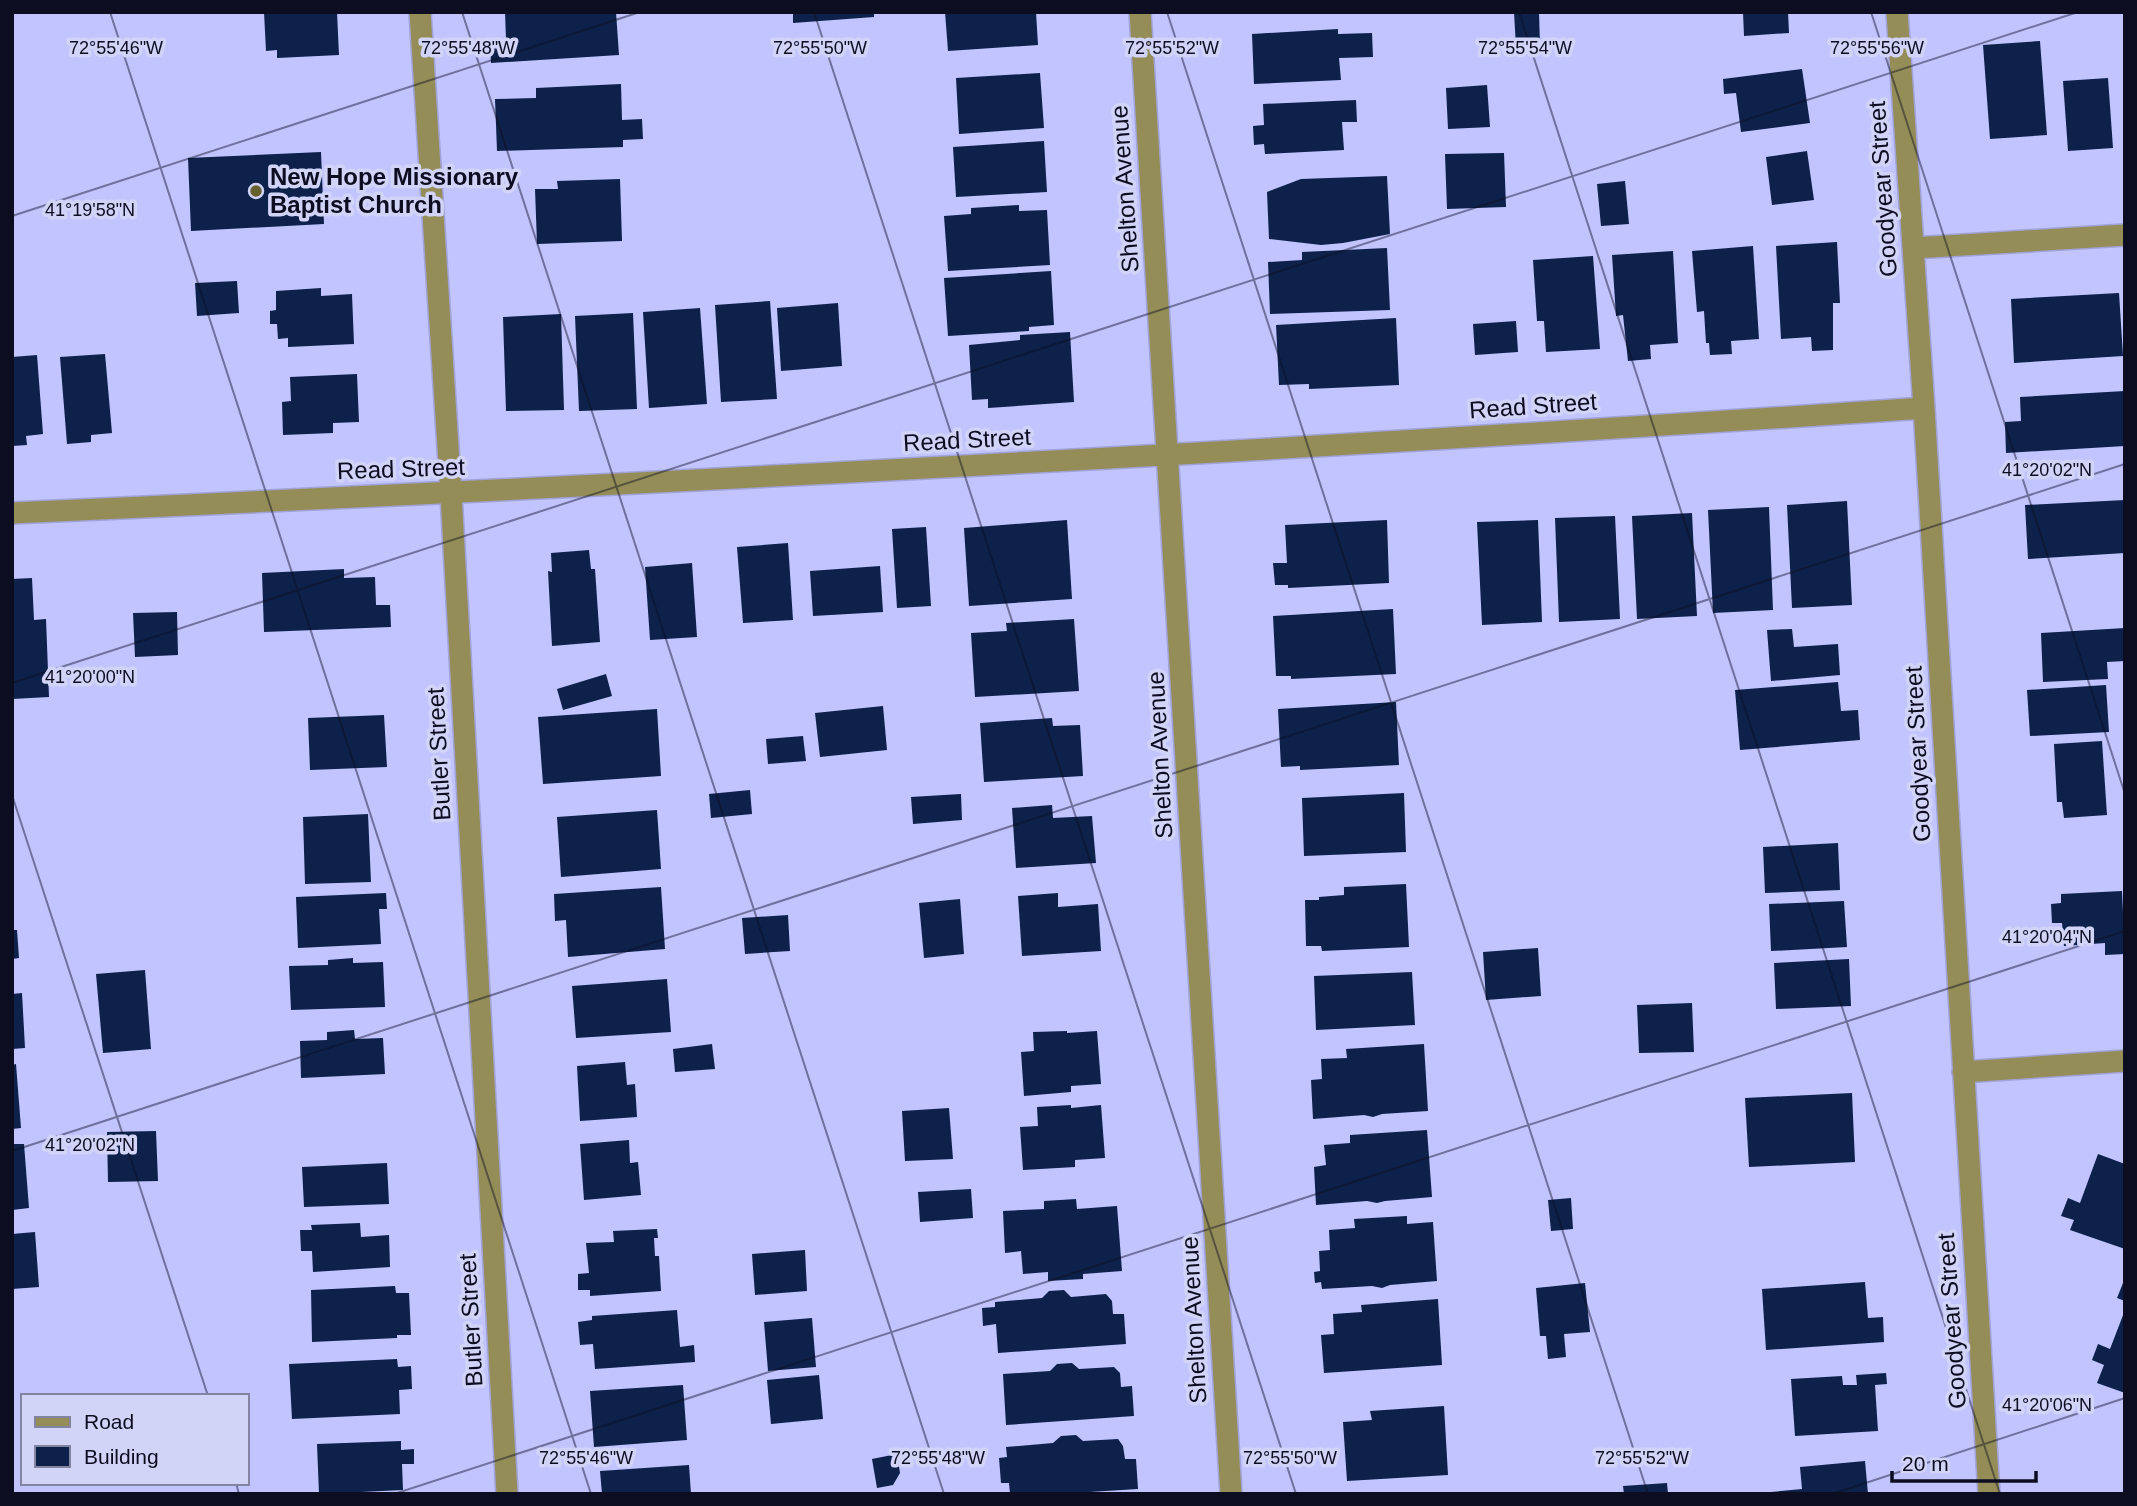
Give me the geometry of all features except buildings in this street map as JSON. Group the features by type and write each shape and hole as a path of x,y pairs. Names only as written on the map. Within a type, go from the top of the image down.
{"street":[{"name":"Butler Street","path":"420,12 451,494 507,1494"},
{"name":"Shelton Avenue","path":"1140,12 1231,1494"},
{"name":"Goodyear Street","path":"1897,12 1924,408 1989,1494"},
{"path":"1914,248 2125,235"},
{"name":"Read Street","path":"12,513 451,494 1168,455 1924,408"},
{"path":"1963,1072 2125,1061"}],"place":[{"name":"New Hope Missionary Baptist Church","path":"256,191"}]}
